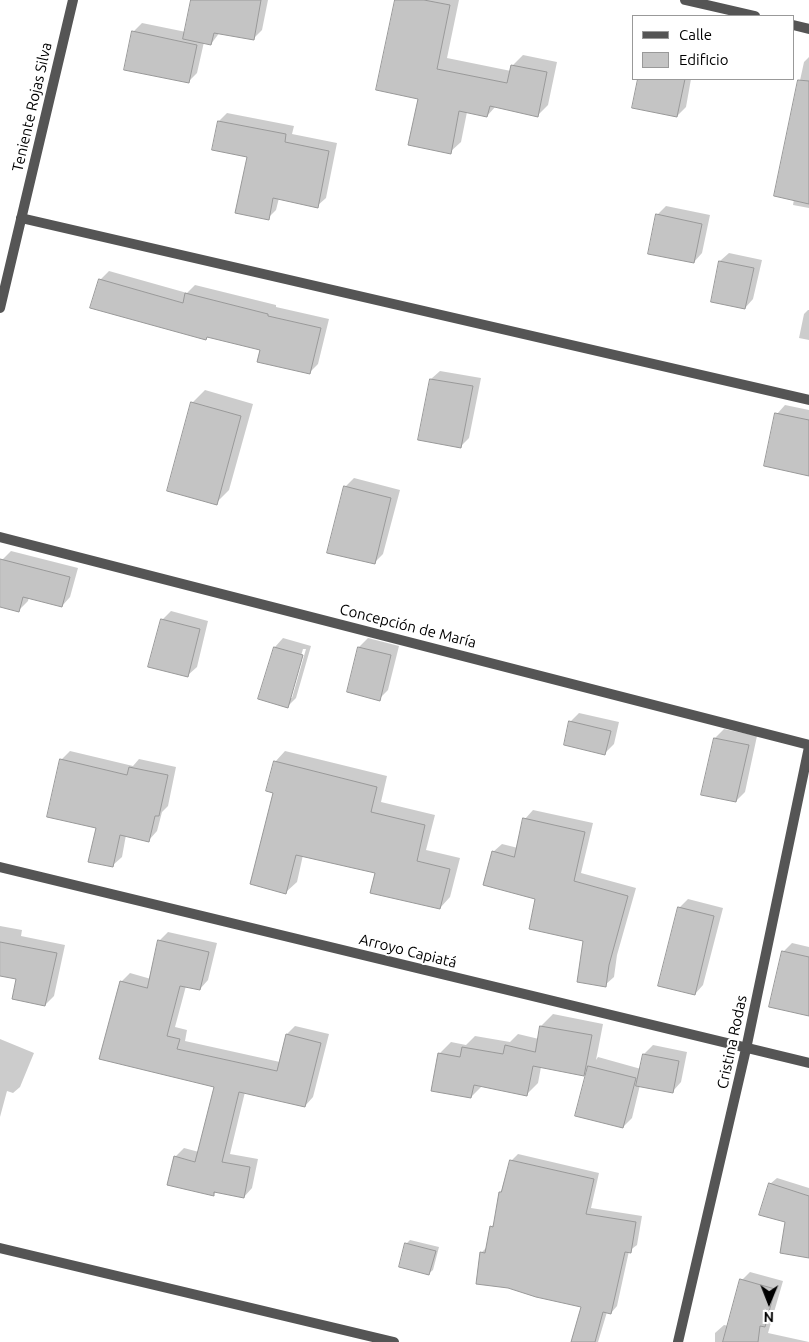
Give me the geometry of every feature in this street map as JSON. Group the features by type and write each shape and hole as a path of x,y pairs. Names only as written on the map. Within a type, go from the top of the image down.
{"street":[{"name":"Teniente Rojas Silva","path":"0,308 73,0"},
{"path":"685,0 751,15"},
{"path":"794,25 809,29"},
{"path":"20,218 809,400"},
{"name":"Concepción de María","path":"0,537 809,746"},
{"name":"Cristina Rodas","path":"678,1342 746,1049 809,746"},
{"name":"Arroyo Capiatá","path":"0,868 809,1063"},
{"path":"0,1248 394,1342"}],"building":[{"path":"191,0 261,0 254,40 214,33 211,45 183,39"},
{"path":"395,0 424,0 450,5 437,69 507,83 511,65 547,72 538,117 490,106 487,117 459,111 451,154 408,145 418,99 376,90"},
{"path":"132,31 197,45 189,83 124,70"},
{"path":"638,80 685,80 677,117 632,108"},
{"path":"798,80 809,81 809,204 774,196"},
{"path":"218,121 286,134 285,142 329,151 318,208 273,198 269,220 235,213 247,157 212,150"},
{"path":"656,214 702,224 694,263 648,254"},
{"path":"719,261 754,268 745,309 711,302"},
{"path":"99,279 183,303 185,293 268,314 268,316 321,328 310,374 257,362 260,350 207,337 206,340 90,308"},
{"path":"430,379 473,386 461,448 418,440"},
{"path":"191,402 241,416 217,505 167,491"},
{"path":"775,413 809,420 809,476 764,466"},
{"path":"344,486 391,498 375,564 327,553"},
{"path":"0,559 70,577 62,607 23,597 19,612 0,607"},
{"path":"161,619 200,629 188,677 148,667"},
{"path":"274,647 303,655 288,708 258,699"},
{"path":"358,647 391,655 380,701 347,692"},
{"path":"569,721 611,731 605,755 564,745"},
{"path":"714,738 749,745 736,802 701,795"},
{"path":"60,759 127,775 129,767 168,775 159,816 155,816 149,842 120,835 113,867 88,862 96,828 47,817"},
{"path":"274,761 377,787 371,812 425,825 417,861 450,869 440,909 370,893 375,873 296,855 286,894 250,884 273,793 266,791"},
{"path":"523,818 585,832 574,881 628,896 609,965 606,987 577,982 583,941 529,929 535,899 483,885 492,851 514,857"},
{"path":"678,907 714,916 695,995 658,986"},
{"path":"158,940 209,952 200,990 180,986 167,1036 180,1039 177,1049 277,1071 286,1034 321,1043 305,1107 239,1092 222,1162 250,1167 244,1198 214,1192 214,1196 167,1185 174,1156 195,1162 214,1087 99,1059 120,981 147,988"},
{"path":"0,942 57,953 45,1006 12,999 16,979 0,976"},
{"path":"782,951 809,957 809,1016 769,1007"},
{"path":"540,1026 592,1035 584,1076 533,1066 527,1096 474,1085 471,1098 431,1091 438,1053 460,1057 462,1047 503,1054 505,1045 535,1052"},
{"path":"643,1054 679,1061 673,1093 636,1086"},
{"path":"588,1066 636,1078 623,1128 575,1116"},
{"path":"510,1160 594,1179 586,1214 636,1222 631,1253 625,1252 611,1314 603,1312 595,1342 571,1342 581,1307 536,1297 508,1288 476,1284 480,1252 485,1253 490,1226 493,1227 499,1192 501,1192"},
{"path":"769,1183 809,1196 809,1258 780,1253 785,1222 759,1215"},
{"path":"405,1243 436,1251 429,1275 399,1267"},
{"path":"740,1279 775,1289 765,1327 760,1326 758,1342 723,1342"}]}
